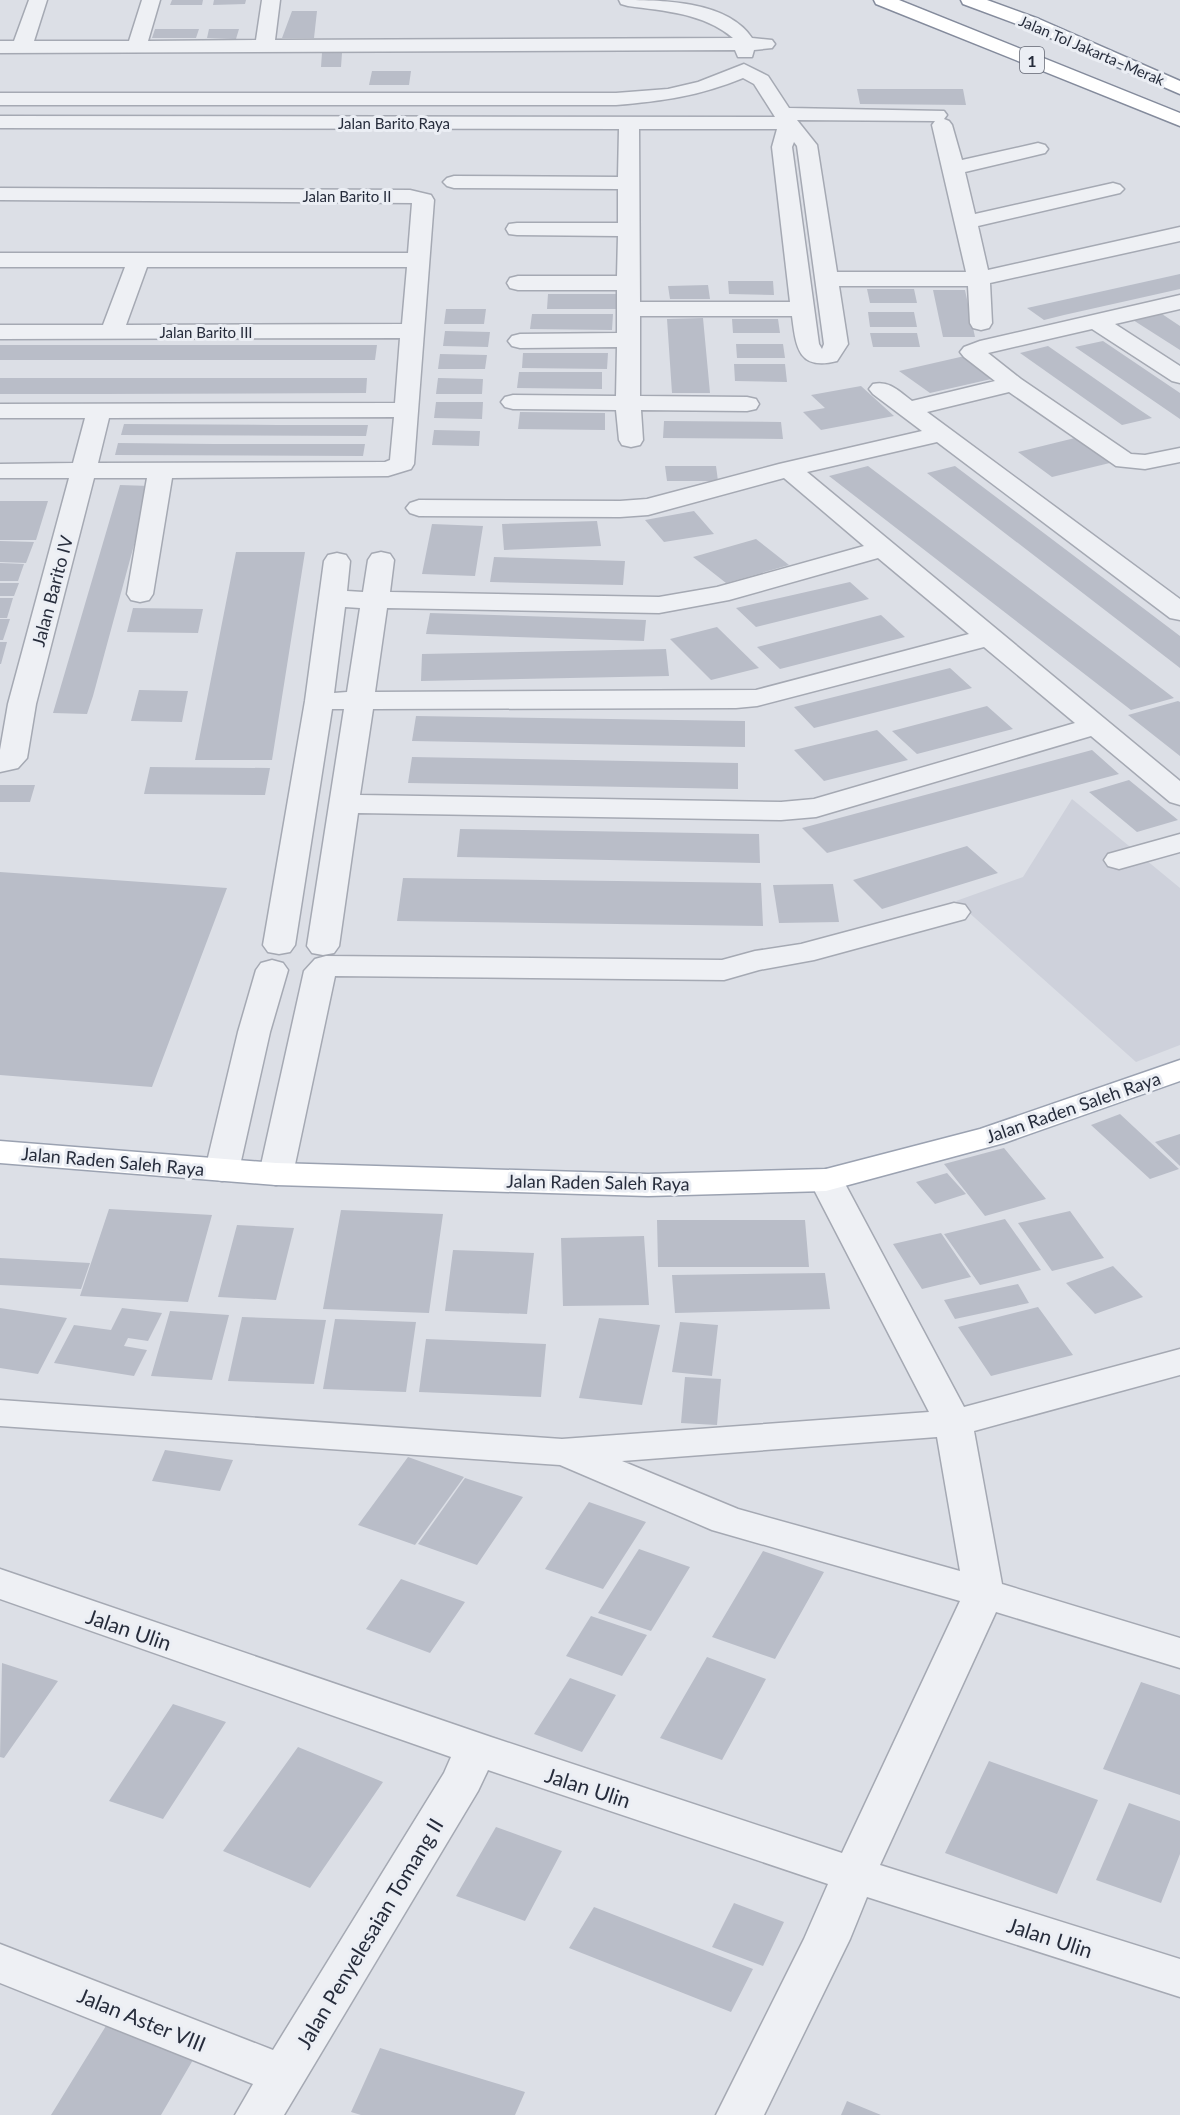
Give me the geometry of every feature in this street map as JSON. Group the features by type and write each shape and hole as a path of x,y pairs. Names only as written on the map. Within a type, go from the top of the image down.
{"main road":[{"name":"Jalan Tol Jakarta–Merak","path":"883,0 1180,120"},
{"name":"Jalan Tol Jakarta–Merak","path":"970,0 1032,24 1180,88"},
{"name":"Jalan Raden Saleh Raya","path":"0,1152 276,1174 648,1185 826,1180 992,1136 1180,1070"}],"street":[{"path":"22,47 38,0"},
{"path":"137,46 151,0"},
{"path":"266,46 271,0"},
{"path":"628,0 663,2 728,25 741,36 756,77 783,113 807,145 836,344 829,356 813,355 809,352 782,147 783,113"},
{"path":"684,0 718,8 748,23 760,33 765,44 765,60 756,77"},
{"path":"0,47 266,46 369,37 765,44"},
{"name":"Jalan Barito Raya","path":"0,99 616,99 668,95 756,77"},
{"name":"Jalan Barito Raya","path":"0,122 629,124 783,113 940,120 954,168"},
{"path":"629,124 628,404 631,440"},
{"path":"981,323 979,279 954,168 1038,149"},
{"path":"454,182 629,183"},
{"path":"967,222 1113,189"},
{"name":"Jalan Barito II","path":"0,194 419,197 423,200 402,464 398,467 161,470"},
{"path":"788,200 814,200"},
{"path":"517,229 629,230"},
{"path":"826,279 979,279 1180,234"},
{"path":"112,332 138,260"},
{"path":"0,261 418,260"},
{"path":"518,283 628,283"},
{"path":"1180,302 980,348 972,352 1013,384 1125,461 1145,462 1180,455"},
{"path":"628,309 802,309"},
{"path":"1096,322 1180,376"},
{"name":"Jalan Barito III","path":"0,332 413,331"},
{"path":"520,341 628,340"},
{"path":"907,409 1013,384"},
{"path":"881,389 1180,612"},
{"path":"513,402 747,404"},
{"path":"0,411 406,410"},
{"name":"Jalan Barito IV","path":"0,763 13,758 11,704 84,471 99,411"},
{"path":"419,508 636,508 788,469 941,434"},
{"path":"788,469 1180,796"},
{"path":"0,471 161,470 140,594"},
{"path":"333,599 659,605 720,594 884,548"},
{"path":"222,1170 254,1032 275,957 319,701 337,561"},
{"path":"276,1174 304,1037 324,958 381,561"},
{"path":"319,701 757,698 990,637"},
{"path":"345,804 782,811 816,808 1096,726"},
{"path":"1119,860 1180,843"},
{"path":"324,958 713,970 803,953 954,912"},
{"path":"275,957 297,940 315,942 324,958"},
{"path":"740,2115 827,1939 854,1874 984,1593 954,1423 826,1180"},
{"path":"0,1413 562,1452 954,1423 1180,1362"},
{"path":"562,1452 726,1520 984,1593 1180,1653"},
{"name":"Jalan Ulin","path":"0,1584 476,1749 854,1874 1180,1978"},
{"name":"Jalan Penyelesaian Tomang II","path":"259,2115 463,1779 476,1749"},
{"name":"Jalan Aster VIII","path":"0,1963 283,2075"}],"shaded area":[{"path":"1072,799 1180,888 1180,1045 1136,1062 956,901 1023,877"}],"building":[{"path":"172,0 203,0 202,5 170,5"},
{"path":"214,0 246,0 245,4 213,5"},
{"path":"292,11 317,11 314,38 282,38"},
{"path":"155,29 199,29 196,38 152,38"},
{"path":"209,29 239,29 236,39 207,38"},
{"path":"322,53 342,53 341,67 321,67"},
{"path":"372,71 411,71 409,85 369,85"},
{"path":"857,89 963,89 966,105 860,104"},
{"path":"1180,274 1180,289 1044,320 1027,308"},
{"path":"728,281 773,281 774,295 729,294"},
{"path":"708,285 710,299 670,299 668,286"},
{"path":"867,289 914,289 917,303 870,303"},
{"path":"933,290 965,290 975,337 943,337"},
{"path":"548,294 628,294 628,309 547,309"},
{"path":"446,309 486,309 484,324 444,324"},
{"path":"868,312 914,312 917,327 870,327"},
{"path":"532,314 613,314 612,330 530,329"},
{"path":"1162,314 1180,326 1180,350 1133,320"},
{"path":"703,318 710,393 672,393 667,319"},
{"path":"732,319 778,319 780,333 733,333"},
{"path":"445,331 490,332 488,347 443,346"},
{"path":"870,333 917,333 920,347 873,347"},
{"path":"1103,341 1180,393 1180,419 1075,347"},
{"path":"736,344 783,344 785,358 737,358"},
{"path":"0,345 377,345 375,360 0,360"},
{"path":"1048,346 1152,418 1122,425 1020,353"},
{"path":"523,353 608,353 607,369 522,368"},
{"path":"440,354 487,355 485,369 438,369"},
{"path":"969,355 1000,377 930,393 899,371"},
{"path":"734,364 785,364 787,382 735,381"},
{"path":"519,372 602,372 602,389 517,388"},
{"path":"0,378 367,378 366,393 0,394"},
{"path":"438,378 483,379 482,394 436,394"},
{"path":"861,386 894,416 821,430 803,412 825,408 811,395"},
{"path":"436,402 483,402 482,419 434,418"},
{"path":"520,412 605,413 605,430 518,429"},
{"path":"664,421 781,422 783,439 663,438"},
{"path":"124,424 368,425 366,436 121,435"},
{"path":"434,430 480,431 479,446 432,445"},
{"path":"1083,436 1118,461 1052,477 1018,452"},
{"path":"118,443 365,444 363,456 115,455"},
{"path":"665,466 716,466 718,481 667,481"},
{"path":"868,466 1174,698 1131,710 829,476"},
{"path":"955,466 1180,636 1180,668 927,473"},
{"path":"120,485 150,486 93,696 87,714 53,713"},
{"path":"0,501 48,501 36,540 0,540"},
{"path":"694,511 714,534 664,542 645,520"},
{"path":"597,521 601,546 504,550 502,524"},
{"path":"432,524 483,526 475,576 422,574"},
{"path":"756,539 789,565 726,583 693,557"},
{"path":"0,541 34,542 26,563 0,562"},
{"path":"236,552 305,552 272,760 195,760"},
{"path":"494,557 625,561 623,585 490,582"},
{"path":"0,563 24,564 18,581 0,581"},
{"path":"850,582 869,599 756,627 736,608"},
{"path":"0,583 19,583 14,596 0,596"},
{"path":"0,598 13,598 7,618 0,618"},
{"path":"133,608 203,609 198,633 127,632"},
{"path":"430,613 646,620 644,641 426,634"},
{"path":"881,615 905,637 780,669 757,647"},
{"path":"0,619 10,619 3,640 0,640"},
{"path":"717,627 759,668 711,680 670,639"},
{"path":"0,642 7,642 1,664 0,664"},
{"path":"666,649 669,676 421,681 422,654"},
{"path":"950,668 972,688 814,728 794,707"},
{"path":"139,690 188,691 182,722 131,721"},
{"path":"1180,702 1180,756 1128,715"},
{"path":"987,706 1013,729 917,754 892,731"},
{"path":"416,716 745,721 745,747 412,741"},
{"path":"877,730 908,760 824,781 794,750"},
{"path":"1092,750 1119,774 827,853 802,828"},
{"path":"412,757 738,763 738,789 408,783"},
{"path":"150,767 270,768 265,795 144,794"},
{"path":"1129,780 1178,820 1137,832 1089,792"},
{"path":"0,785 35,785 30,802 0,802"},
{"path":"460,829 759,834 760,863 457,857"},
{"path":"967,846 998,873 882,909 853,880"},
{"path":"0,872 227,888 152,1087 0,1075"},
{"path":"403,878 761,883 763,926 397,921"},
{"path":"833,884 839,922 779,923 773,885"},
{"path":"1120,1114 1179,1169 1150,1179 1091,1125"},
{"path":"1180,1134 1180,1166 1155,1142"},
{"path":"1004,1148 1046,1199 985,1216 944,1164"},
{"path":"947,1173 966,1194 935,1204 916,1182"},
{"path":"109,1209 212,1215 188,1302 80,1296"},
{"path":"341,1210 443,1214 429,1313 323,1309"},
{"path":"1070,1211 1104,1258 1052,1271 1018,1223"},
{"path":"1005,1219 1041,1270 980,1285 944,1234"},
{"path":"657,1220 805,1220 809,1267 658,1267"},
{"path":"237,1225 294,1228 276,1300 218,1297"},
{"path":"941,1233 971,1277 922,1289 893,1244"},
{"path":"644,1236 649,1305 563,1306 561,1238"},
{"path":"453,1250 534,1253 527,1314 445,1311"},
{"path":"0,1258 90,1263 81,1289 0,1285"},
{"path":"1113,1266 1143,1297 1095,1314 1066,1283"},
{"path":"825,1273 830,1309 675,1313 672,1275"},
{"path":"1018,1284 1029,1303 955,1319 944,1300"},
{"path":"1038,1307 1073,1355 991,1376 958,1327"},
{"path":"0,1308 67,1318 38,1374 0,1368"},
{"path":"122,1308 162,1313 148,1341 128,1338 124,1346 147,1350 134,1376 54,1363 74,1325 111,1330"},
{"path":"170,1311 229,1315 212,1380 151,1376"},
{"path":"242,1317 326,1320 314,1384 228,1381"},
{"path":"599,1318 660,1325 642,1405 579,1398"},
{"path":"335,1319 416,1322 406,1392 323,1389"},
{"path":"680,1322 718,1325 712,1376 672,1372"},
{"path":"426,1339 546,1344 541,1397 419,1392"},
{"path":"685,1377 721,1379 717,1425 681,1423"},
{"path":"165,1450 233,1460 220,1491 152,1481"},
{"path":"408,1457 464,1477 415,1545 358,1525"},
{"path":"465,1478 523,1497 477,1565 418,1544"},
{"path":"589,1502 646,1522 603,1589 545,1569"},
{"path":"639,1549 690,1567 651,1631 598,1613"},
{"path":"763,1551 824,1572 775,1659 712,1637"},
{"path":"401,1579 465,1602 430,1653 366,1629"},
{"path":"591,1616 647,1635 622,1676 566,1656"},
{"path":"707,1657 766,1679 722,1760 660,1738"},
{"path":"2,1663 58,1681 4,1758 0,1757"},
{"path":"570,1678 616,1695 582,1752 534,1734"},
{"path":"1141,1682 1180,1695 1180,1795 1103,1769"},
{"path":"173,1704 226,1722 163,1819 109,1801"},
{"path":"298,1747 383,1782 310,1888 223,1851"},
{"path":"989,1761 1098,1800 1057,1894 945,1853"},
{"path":"1129,1803 1180,1821 1180,1854 1161,1903 1096,1880"},
{"path":"496,1827 562,1851 525,1921 456,1896"},
{"path":"734,1903 784,1922 763,1966 712,1947"},
{"path":"594,1907 753,1969 731,2012 569,1948"},
{"path":"109,2021 197,2053 161,2115 51,2115"},
{"path":"380,2048 525,2092 515,2115 361,2115 351,2112"},
{"path":"847,2101 881,2115 841,2115"}]}
